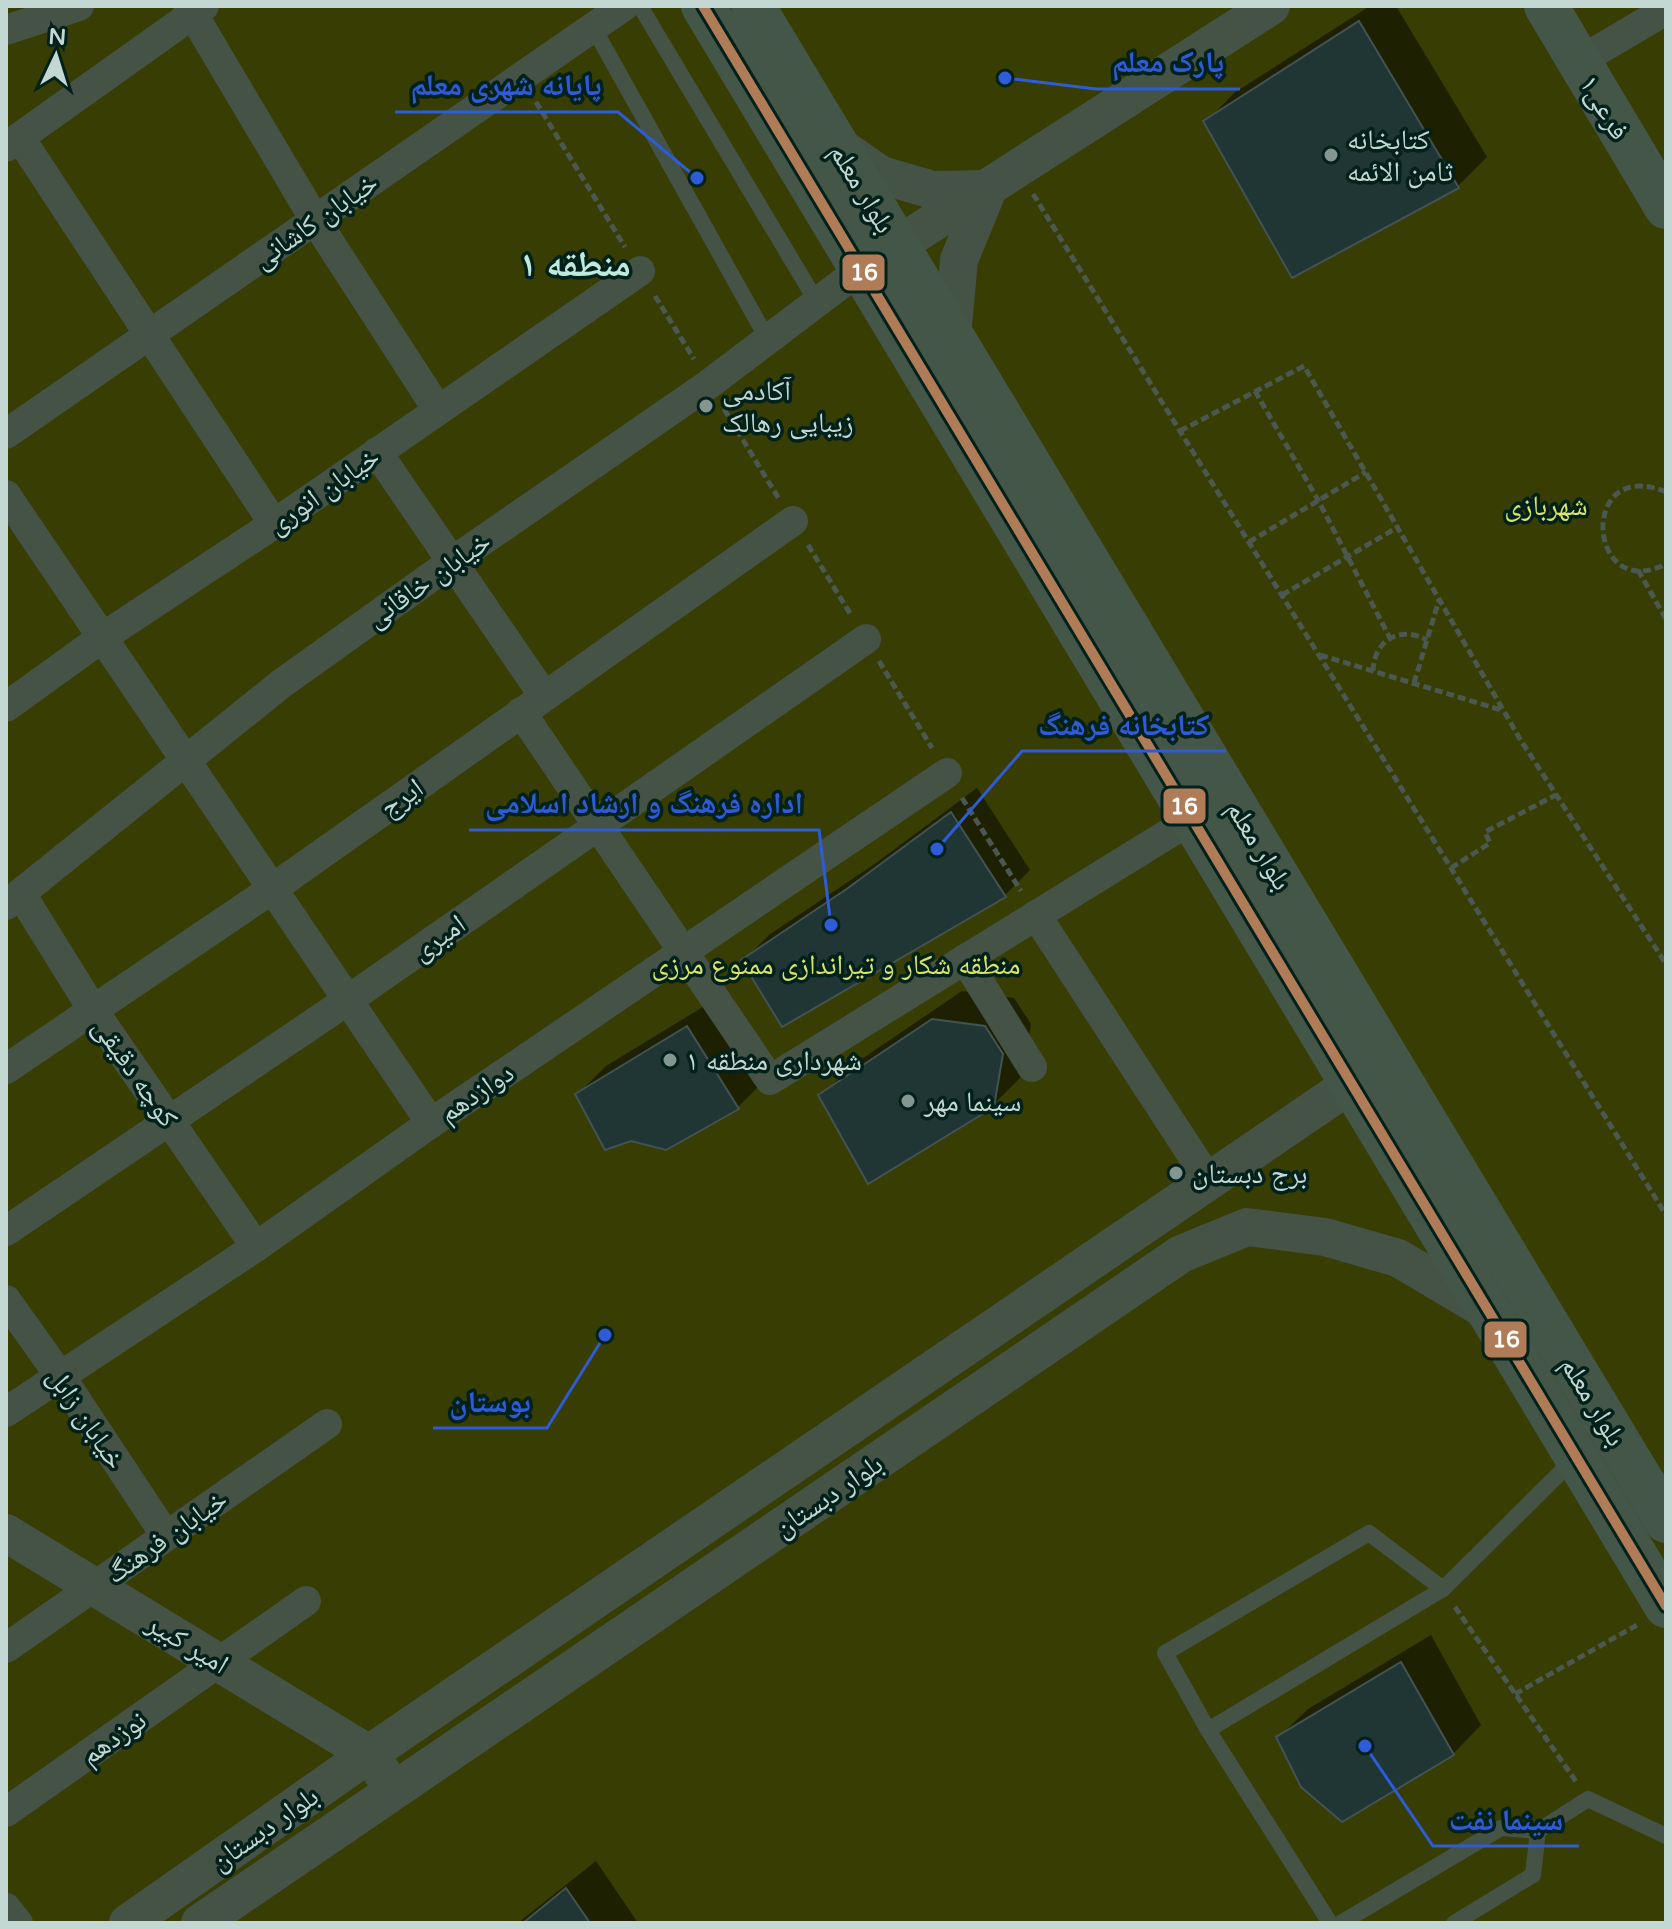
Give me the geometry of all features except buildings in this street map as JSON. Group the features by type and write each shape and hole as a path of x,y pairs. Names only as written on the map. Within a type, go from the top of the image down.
{"main road":[{"name":"بلوار معلم","path":"703,6 1576,1457 1652,1615"},
{"name":"بلوار معلم","path":"753,6 1666,1521"},
{"name":"فرعی۱","path":"1546,6 1666,207"}],"street":[{"path":"6,30 79,6"},
{"name":"خیابان کاشانی","path":"6,434 624,6"},
{"path":"861,269 1271,6"},
{"path":"274,524 149,335 13,142 195,8 315,220 438,410"},
{"path":"1578,62 1666,10"},
{"path":"836,144 881,175 933,190 1003,180"},
{"path":"952,336 959,260 1003,180"},
{"name":"خیابان خاقانی","path":"13,900 281,684 709,384 861,269"},
{"name":"خیابان انوری","path":"6,707 103,637 274,524 640,271"},
{"path":"377,452 453,561 598,826 770,1080 1192,819"},
{"path":"6,495 431,1123"},
{"name":"ایرج","path":"6,1069 272,889 793,521"},
{"name":"امیری","path":"6,1231 348,1000 866,639"},
{"name":"دوازدهم","path":"6,1412 256,1247 431,1123 947,773"},
{"name":"کوچه دقیقی","path":"13,900 93,1010 256,1247"},
{"path":"1036,915 1209,1181"},
{"path":"965,959 1032,1067"},
{"name":"بلوار دبستان","path":"128,1923 369,1754 1389,1058"},
{"name":"بلوار دبستان","path":"200,1923 1181,1254 1247,1227 1325,1237 1398,1258 1489,1312"},
{"name":"خیابان زابل","path":"6,1300 166,1536"},
{"name":"خیابان فرهنگ","path":"6,1648 327,1424"},
{"name":"امیر کبیر","path":"6,1533 369,1754"},
{"name":"نوزدهم","path":"6,1812 306,1601"},
{"path":"369,1754 394,1790"},
{"path":"6,1908 18,1923"}],"lane":[{"path":"640,6 818,304"},
{"path":"593,27 768,340"},
{"path":"1208,1730 1443,1589 1576,1457"},
{"path":"1330,1923 1208,1730 1165,1653 1369,1533 1443,1589"},
{"path":"1341,1923 1501,1828 1538,1831 1588,1799 1666,1836"},
{"path":"1454,1923 1533,1875 1538,1831"}],"path":[{"path":"1003,180 1180,431 1666,1215"},
{"path":"1180,431 1304,366 1503,710 1666,964"},
{"path":"1255,391 1318,500 1390,638"},
{"path":"1249,542 1366,472"},
{"path":"1666,492 1640,486 1626,489 1615,497 1602,520 1601,534 1605,547 1624,566 1651,570 1666,564"},
{"path":"1282,595 1398,527"},
{"path":"1638,570 1666,619"},
{"path":"1414,683 1439,599"},
{"path":"1373,671 1376,652 1390,638 1408,633 1427,640"},
{"path":"1319,654 1503,710"},
{"path":"1451,868 1490,843 1485,832 1556,795"},
{"path":"1443,1589 1588,1799"},
{"path":"1515,1694 1652,1615"}],"green space":[{"name":"منطقه شکار و تیراندازی ممنوع مرزی","path":"6,6 1666,6 1666,1923 6,1923"}],"transit line":[{"name":"16","path":"703,6 1666,1606"}],"place":[{"name":"پارک معلم","path":"1005,78"},
{"name":"کتابخانه ثامن الائمه","path":"1331,155"},
{"name":"پایانه شهری معلم","path":"697,178"},
{"name":"آکادمی زیبایی رهالک","path":"706,406"},
{"name":"کتابخانه فرهنگ","path":"937,849"},
{"name":"اداره فرهنگ و ارشاد اسلامی","path":"831,925"},
{"name":"شهرداری منطقه ۱","path":"670,1060"},
{"name":"سینما مهر","path":"908,1101"},
{"name":"برج دبستان","path":"1176,1173"},
{"name":"بوستان","path":"605,1335"},
{"name":"سینما نفت","path":"1365,1746"}],"district":[{"name":"منطقه ۱","path":"575,263"}],"park label":[{"name":"شهربازی","path":"1546,505"}]}
